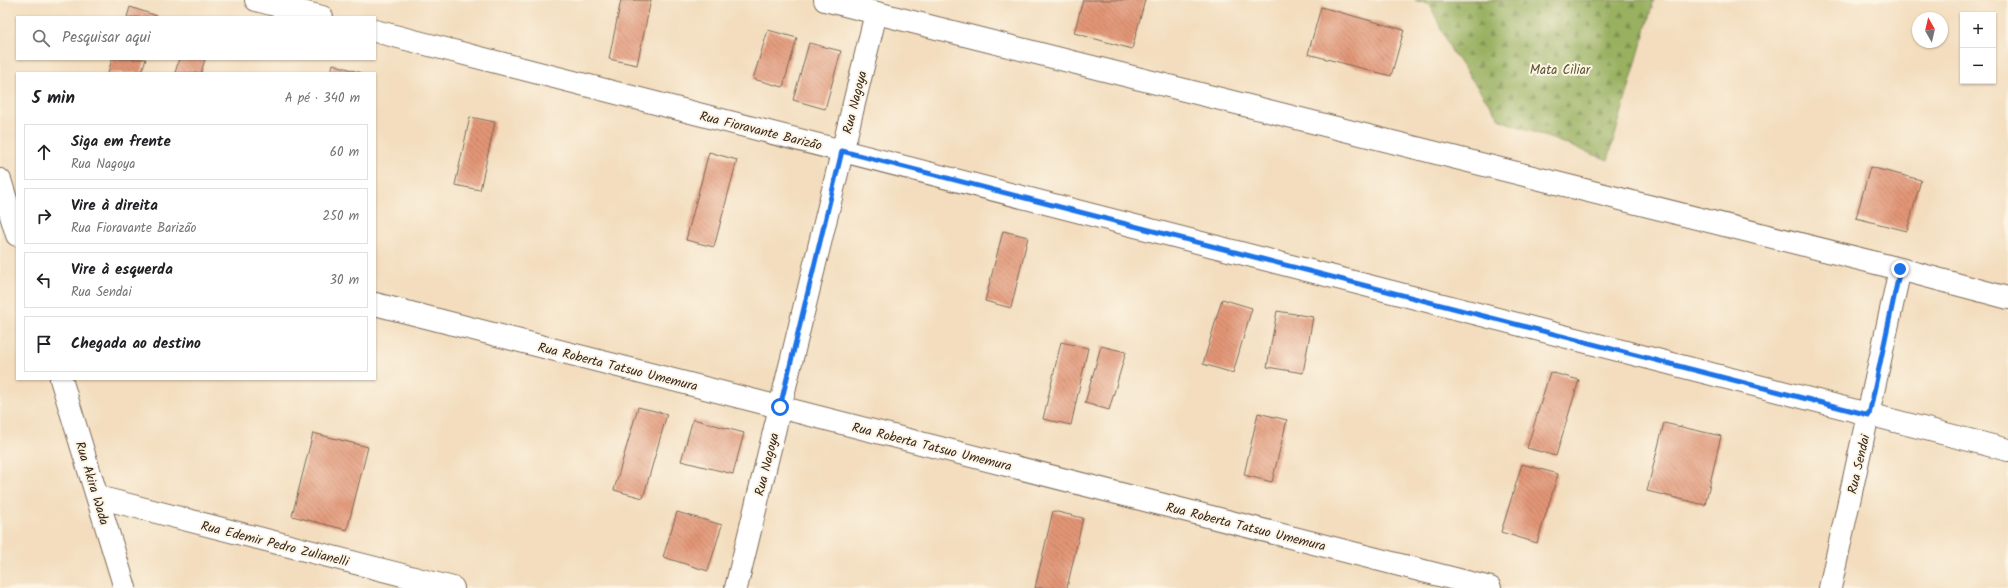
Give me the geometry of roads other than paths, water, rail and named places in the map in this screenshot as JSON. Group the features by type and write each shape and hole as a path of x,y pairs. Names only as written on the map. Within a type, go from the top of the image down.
{"street":[{"path":"256,0 318,16"},
{"path":"825,0 1900,269 2008,298"},
{"name":"Rua Nagoya","path":"736,588 876,13"},
{"name":"Rua Fioravante Barizão","path":"376,30 2008,450"},
{"path":"0,180 16,232"},
{"name":"Rua Sendai","path":"1830,588 1900,269"},
{"name":"Rua Roberta Tatsuo Umemura","path":"376,304 1490,588"},
{"name":"Rua Akira Wada","path":"61,380 125,588"},
{"name":"Rua Edemir Pedro Zulianelli","path":"98,497 453,588"}],"park label":[{"name":"Mata Ciliar","path":"1560,69"}]}
